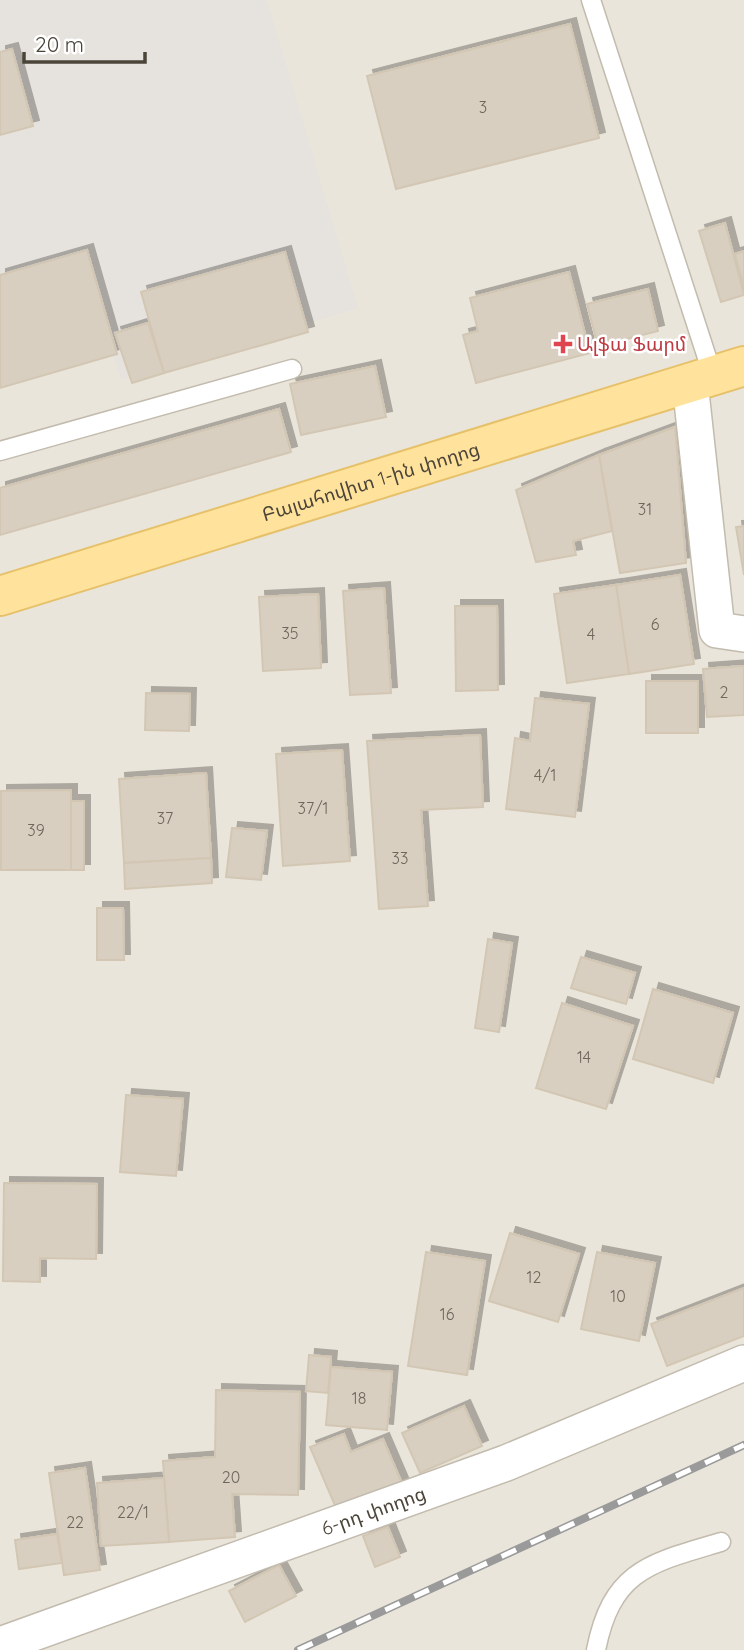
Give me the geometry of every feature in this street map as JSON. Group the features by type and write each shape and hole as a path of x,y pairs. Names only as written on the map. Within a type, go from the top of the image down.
{"main road":[{"name":"Բալահովիտ 1-ին փողոց","path":"0,597 716,375"}],"street":[{"path":"716,375 717,630 744,634"},
{"name":"6-րդ փողոց","path":"0,1644 506,1462 744,1363"}],"lane":[{"path":"591,0 716,375"},
{"path":"0,451 292,369"},
{"path":"596,1650 613,1596 652,1563 721,1542"}],"shaded area":[{"path":"0,0 744,0 744,1650 0,1650"},
{"path":"0,0 267,0 358,308 121,379 112,353 0,389"}],"building":[{"path":"570,24 599,138 396,189 367,76"},
{"path":"12,49 33,126 0,135 0,52"},
{"path":"725,223 744,295 721,302 699,231"},
{"path":"87,250 117,354 0,388 0,275"},
{"path":"744,251 744,287 735,254"},
{"path":"285,252 308,332 164,373 141,292"},
{"path":"569,272 590,353 476,383 463,335 478,331 470,298"},
{"path":"648,289 658,331 598,346 587,304"},
{"path":"148,323 164,373 132,383 115,333"},
{"path":"375,366 386,417 301,435 290,384"},
{"path":"279,409 291,452 0,535 0,488"},
{"path":"675,427 686,563 620,573 599,455"},
{"path":"599,455 612,531 573,541 576,555 536,562 516,490"},
{"path":"744,526 744,575 736,527"},
{"path":"680,575 694,664 629,674 616,585"},
{"path":"616,585 629,674 567,683 554,594"},
{"path":"384,588 391,693 350,695 343,591"},
{"path":"318,594 321,668 263,671 259,597"},
{"path":"455,606 497,606 498,690 456,691"},
{"path":"744,666 744,715 707,717 703,669"},
{"path":"646,681 698,681 698,733 646,733"},
{"path":"146,693 190,694 189,731 145,730"},
{"path":"535,698 589,704 575,817 506,809 515,738 530,741"},
{"path":"480,735 483,807 421,810 428,906 379,909 367,741"},
{"path":"342,750 350,861 283,866 276,754"},
{"path":"206,773 211,858 124,863 119,779"},
{"path":"71,790 71,870 1,870 1,791"},
{"path":"71,801 84,801 84,870 71,870"},
{"path":"232,828 267,831 261,880 226,877"},
{"path":"211,858 212,883 125,889 124,863"},
{"path":"97,908 123,908 124,960 97,960"},
{"path":"488,939 512,943 499,1032 475,1028"},
{"path":"581,957 635,973 626,1004 571,988"},
{"path":"653,989 733,1013 713,1083 633,1059"},
{"path":"562,1003 633,1026 606,1109 536,1088"},
{"path":"126,1095 183,1099 176,1176 120,1172"},
{"path":"4,1183 97,1184 96,1259 40,1258 40,1282 3,1281"},
{"path":"510,1233 579,1254 558,1322 489,1301"},
{"path":"426,1252 485,1261 467,1375 408,1366"},
{"path":"597,1252 655,1263 639,1341 581,1329"},
{"path":"744,1288 744,1336 667,1366 651,1324"},
{"path":"309,1355 331,1357 328,1393 306,1391"},
{"path":"331,1367 392,1372 387,1430 326,1425"},
{"path":"216,1390 300,1392 298,1495 232,1494 235,1537 169,1542 163,1461 215,1457"},
{"path":"464,1406 482,1446 420,1473 402,1433"},
{"path":"344,1434 351,1452 383,1439 404,1488 339,1515 310,1447"},
{"path":"85,1468 100,1570 64,1575 49,1473"},
{"path":"164,1478 169,1542 101,1546 97,1483"},
{"path":"388,1527 400,1557 375,1567 363,1536"},
{"path":"57,1534 62,1563 19,1569 15,1540"},
{"path":"279,1565 296,1596 245,1622 229,1591"}],"railway":[{"path":"298,1650 744,1445"}],"place":[{"name":"Ալֆա Ֆարմ","path":"563,344"}]}
